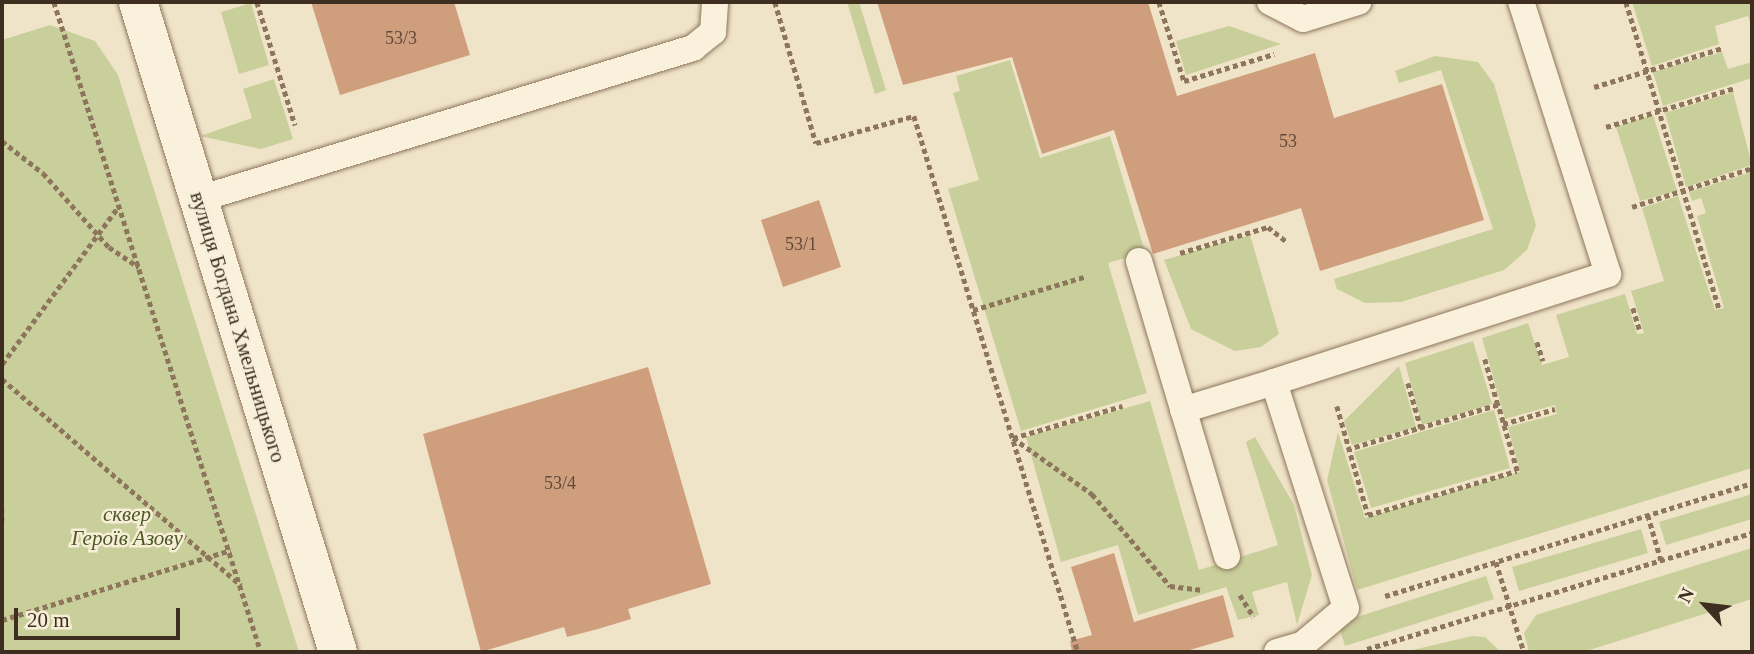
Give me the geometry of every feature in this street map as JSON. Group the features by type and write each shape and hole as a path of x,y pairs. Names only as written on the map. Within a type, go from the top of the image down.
{"street":[{"name":"вулиця Богдана Хмельницького","path":"138,2 338,652"}],"lane":[{"path":"199,199 694,48 713,32 715,2"},
{"path":"1270,2 1303,19 1358,2"},
{"path":"1184,410 1608,274 1521,2"},
{"path":"1139,263 1227,556"},
{"path":"1274,382 1346,608 1302,645 1277,652"}],"path":[{"path":"54,2 231,550 261,652"},
{"path":"257,2 307,166"},
{"path":"775,2 816,143 914,116 1078,652"},
{"path":"1159,2 1184,81 1289,50"},
{"path":"1626,2 1719,308"},
{"path":"1553,100 1722,48"},
{"path":"1565,139 1734,88"},
{"path":"2,141 43,173 98,235 140,267"},
{"path":"1591,221 1752,168"},
{"path":"2,364 119,205"},
{"path":"1139,263 1268,227 1286,241"},
{"path":"973,310 1084,277"},
{"path":"1325,365 1349,449 1368,514 1517,471 1499,405 1349,449"},
{"path":"2,379 242,586"},
{"path":"1012,438 1122,406"},
{"path":"1503,424 1555,409"},
{"path":"1012,438 1052,462 1118,519 1170,586 1206,590"},
{"path":"1346,608 1752,483"},
{"path":"2,508 2,525"},
{"path":"1648,515 1661,560"},
{"path":"1356,652 1752,533"},
{"path":"2,620 231,550"},
{"path":"1496,562 1524,652"},
{"path":"1233,591 1260,628"}],"green space":[{"path":"847,2 859,2 886,90 875,94"},
{"path":"1632,2 1752,2 1752,29 1748,16 1715,26 1719,44 1652,66"},
{"path":"251,3 269,65 239,74 221,12"},
{"name":"сквер Героїв Азову","path":"50,25 95,41 118,75 299,652 2,652 2,40"},
{"path":"1229,26 1281,44 1186,75 1176,41"},
{"path":"1722,52 1728,69 1752,62 1752,78 1663,106 1653,72"},
{"path":"1435,56 1478,62 1494,84 1536,225 1527,250 1504,270 1401,302 1365,303 1337,289 1334,279 1493,229 1441,70 1399,83 1395,71"},
{"path":"1010,60 1040,158 1110,136 1145,252 1108,263 1147,393 1021,431 948,189 979,180 953,93 960,91 956,76"},
{"path":"274,79 293,139 261,149 200,136 252,118 243,89"},
{"path":"1733,92 1752,165 1686,187 1665,113"},
{"path":"1653,115 1677,191 1640,201 1616,127"},
{"path":"1752,172 1752,468 1357,590 1327,480 1338,432 1365,518 1520,472 1508,427 1557,414 1555,405 1505,419 1482,338 1528,323 1542,365 1569,357 1556,315 1625,294 1637,334 1644,333 1631,291 1664,281 1642,208 1678,196 1715,310 1724,308 1697,216 1706,213 1701,198 1692,201 1689,192"},
{"path":"1250,235 1279,334 1261,347 1235,351 1191,329 1164,260"},
{"path":"1473,341 1492,404 1422,425 1405,363"},
{"path":"1399,366 1416,427 1352,445 1344,421"},
{"path":"1150,401 1199,570 1278,545 1246,442 1255,437 1294,505 1312,575 1297,625 1287,582 1252,592 1259,615 1238,620 1226,587 1138,615 1118,545 1061,562 1026,437"},
{"path":"1494,410 1510,468 1371,508 1354,452"},
{"path":"1752,494 1752,519 1666,545 1659,522"},
{"path":"1641,529 1648,553 1519,591 1512,567"},
{"path":"1752,548 1752,599 1583,652 1529,652 1524,633 1536,615"},
{"path":"1486,576 1494,599 1345,646 1338,623"},
{"path":"1472,636 1485,637 1501,652 1404,652"}],"building":[{"path":"311,2 454,2 470,55 340,95"},
{"path":"877,2 1148,2 1177,96 1315,53 1334,118 1442,84 1484,220 1320,271 1301,208 1153,254 1114,130 1042,154 1012,57 903,85"},
{"path":"819,200 841,267 783,287 761,220"},
{"path":"648,367 711,584 628,609 631,619 598,629 567,637 564,627 481,652 423,434"},
{"path":"1114,553 1134,622 1223,595 1234,637 1183,652 1072,652 1070,641 1092,635 1071,567"}]}
